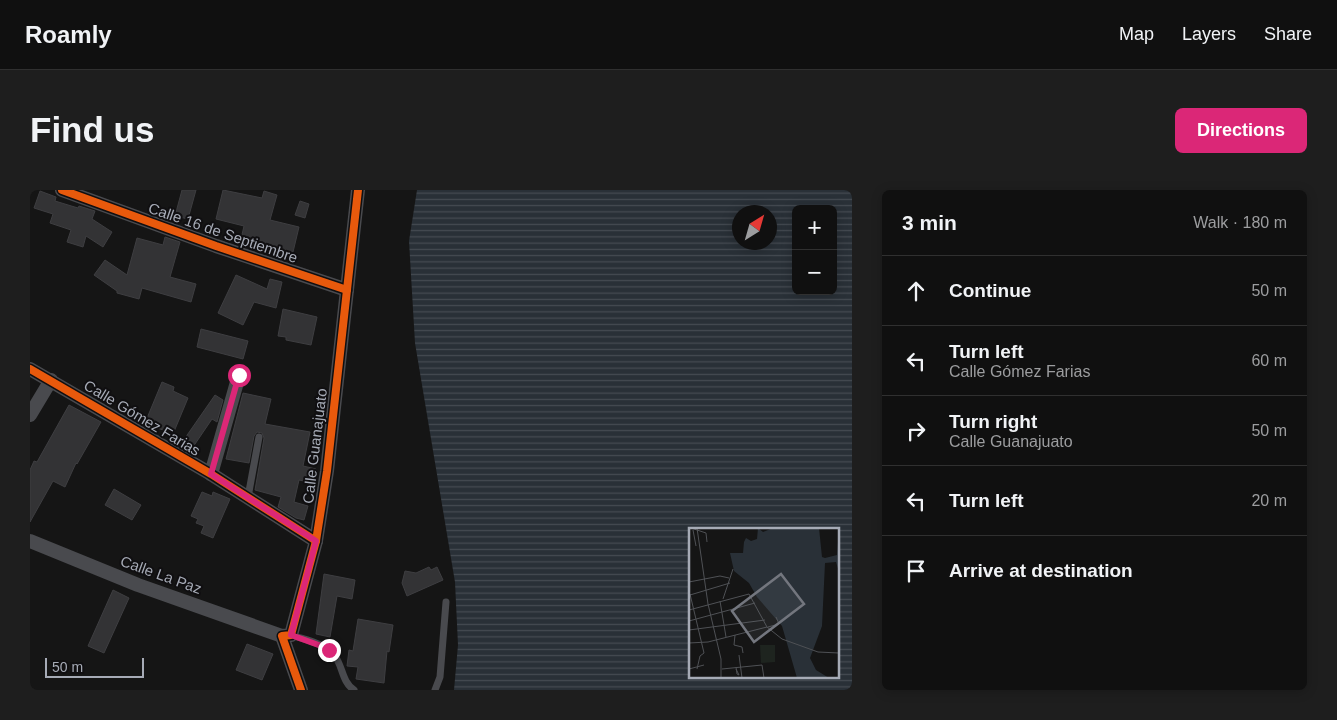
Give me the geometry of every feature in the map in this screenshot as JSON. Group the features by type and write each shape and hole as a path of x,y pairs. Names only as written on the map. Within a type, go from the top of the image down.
{"street":[{"name":"Calle 16 de Septiembre","path":"62,190 216,246 347,290"},
{"name":"Calle Guanajuato","path":"286,636 316,541 327,471 358,190"},
{"name":"Calle Gómez Farias","path":"30,368 211,474 316,541"},
{"path":"211,474 239,375"},
{"path":"30,415 51,380"},
{"name":"Calle La Paz","path":"30,541 138,586 286,636"},
{"path":"286,636 301,690"}],"lane":[{"path":"248,498 259,437"},
{"path":"435,690 440,677 442,662 446,602"},
{"path":"286,636 324,647 334,654 346,682 354,690"}],"shaded area":[{"path":"417,190 852,190 852,690 454,690 458,645 455,582 415,343 409,241"}],"building":[{"path":"182,190 196,190 188,219 175,216"},
{"path":"223,190 262,198 264,191 277,195 270,220 299,227 293,252 258,244 258,247 240,243 244,226 216,219"},
{"path":"40,191 56,197 55,201 95,211 92,219 112,232 103,247 86,236 83,247 67,242 71,230 50,223 53,214 34,208"},
{"path":"300,201 309,204 305,218 295,215"},
{"path":"165,237 180,242 170,277 196,284 191,302 142,288 139,299 117,293 117,291 94,275 105,260 127,275 137,238 163,245"},
{"path":"236,275 267,289 270,279 282,282 276,308 254,302 243,325 218,313"},
{"path":"283,309 317,317 311,345 286,340 286,337 278,336"},
{"path":"201,329 248,341 243,359 197,347"},
{"path":"162,382 174,387 173,391 188,398 173,434 145,423"},
{"path":"243,393 271,399 265,424 310,432 303,466 316,469 313,483 299,480 294,502 308,506 304,520 296,518 278,507 281,497 255,490 264,438 262,433 257,432 254,436 249,463 226,459"},
{"path":"215,395 223,400 217,422 212,419 193,447 183,441"},
{"path":"69,405 101,422 76,463 65,487 53,481 30,522 30,470 34,461 37,462"},
{"path":"114,489 141,505 132,520 105,505"},
{"path":"202,492 212,496 213,492 230,499 213,538 201,533 204,526 196,523 198,519 191,516"},
{"path":"429,567 431,570 437,567 443,580 407,596 402,583 405,571 416,573"},
{"path":"324,574 355,580 352,599 337,596 330,637 316,634"},
{"path":"113,590 129,598 104,653 88,646"},
{"path":"358,619 393,625 389,652 387,651 384,683 356,679 358,667 347,666 349,650 353,651"},
{"path":"247,644 273,654 262,680 236,670"}],"cycle path":[{"path":"62,190 216,246 347,290"},
{"path":"301,690 282,636 291,635 316,541 327,471 358,190"},
{"path":"30,369 211,474 316,541"}],"route":[{"path":"239,375 211,474 316,541 291,635 329,650"}]}
